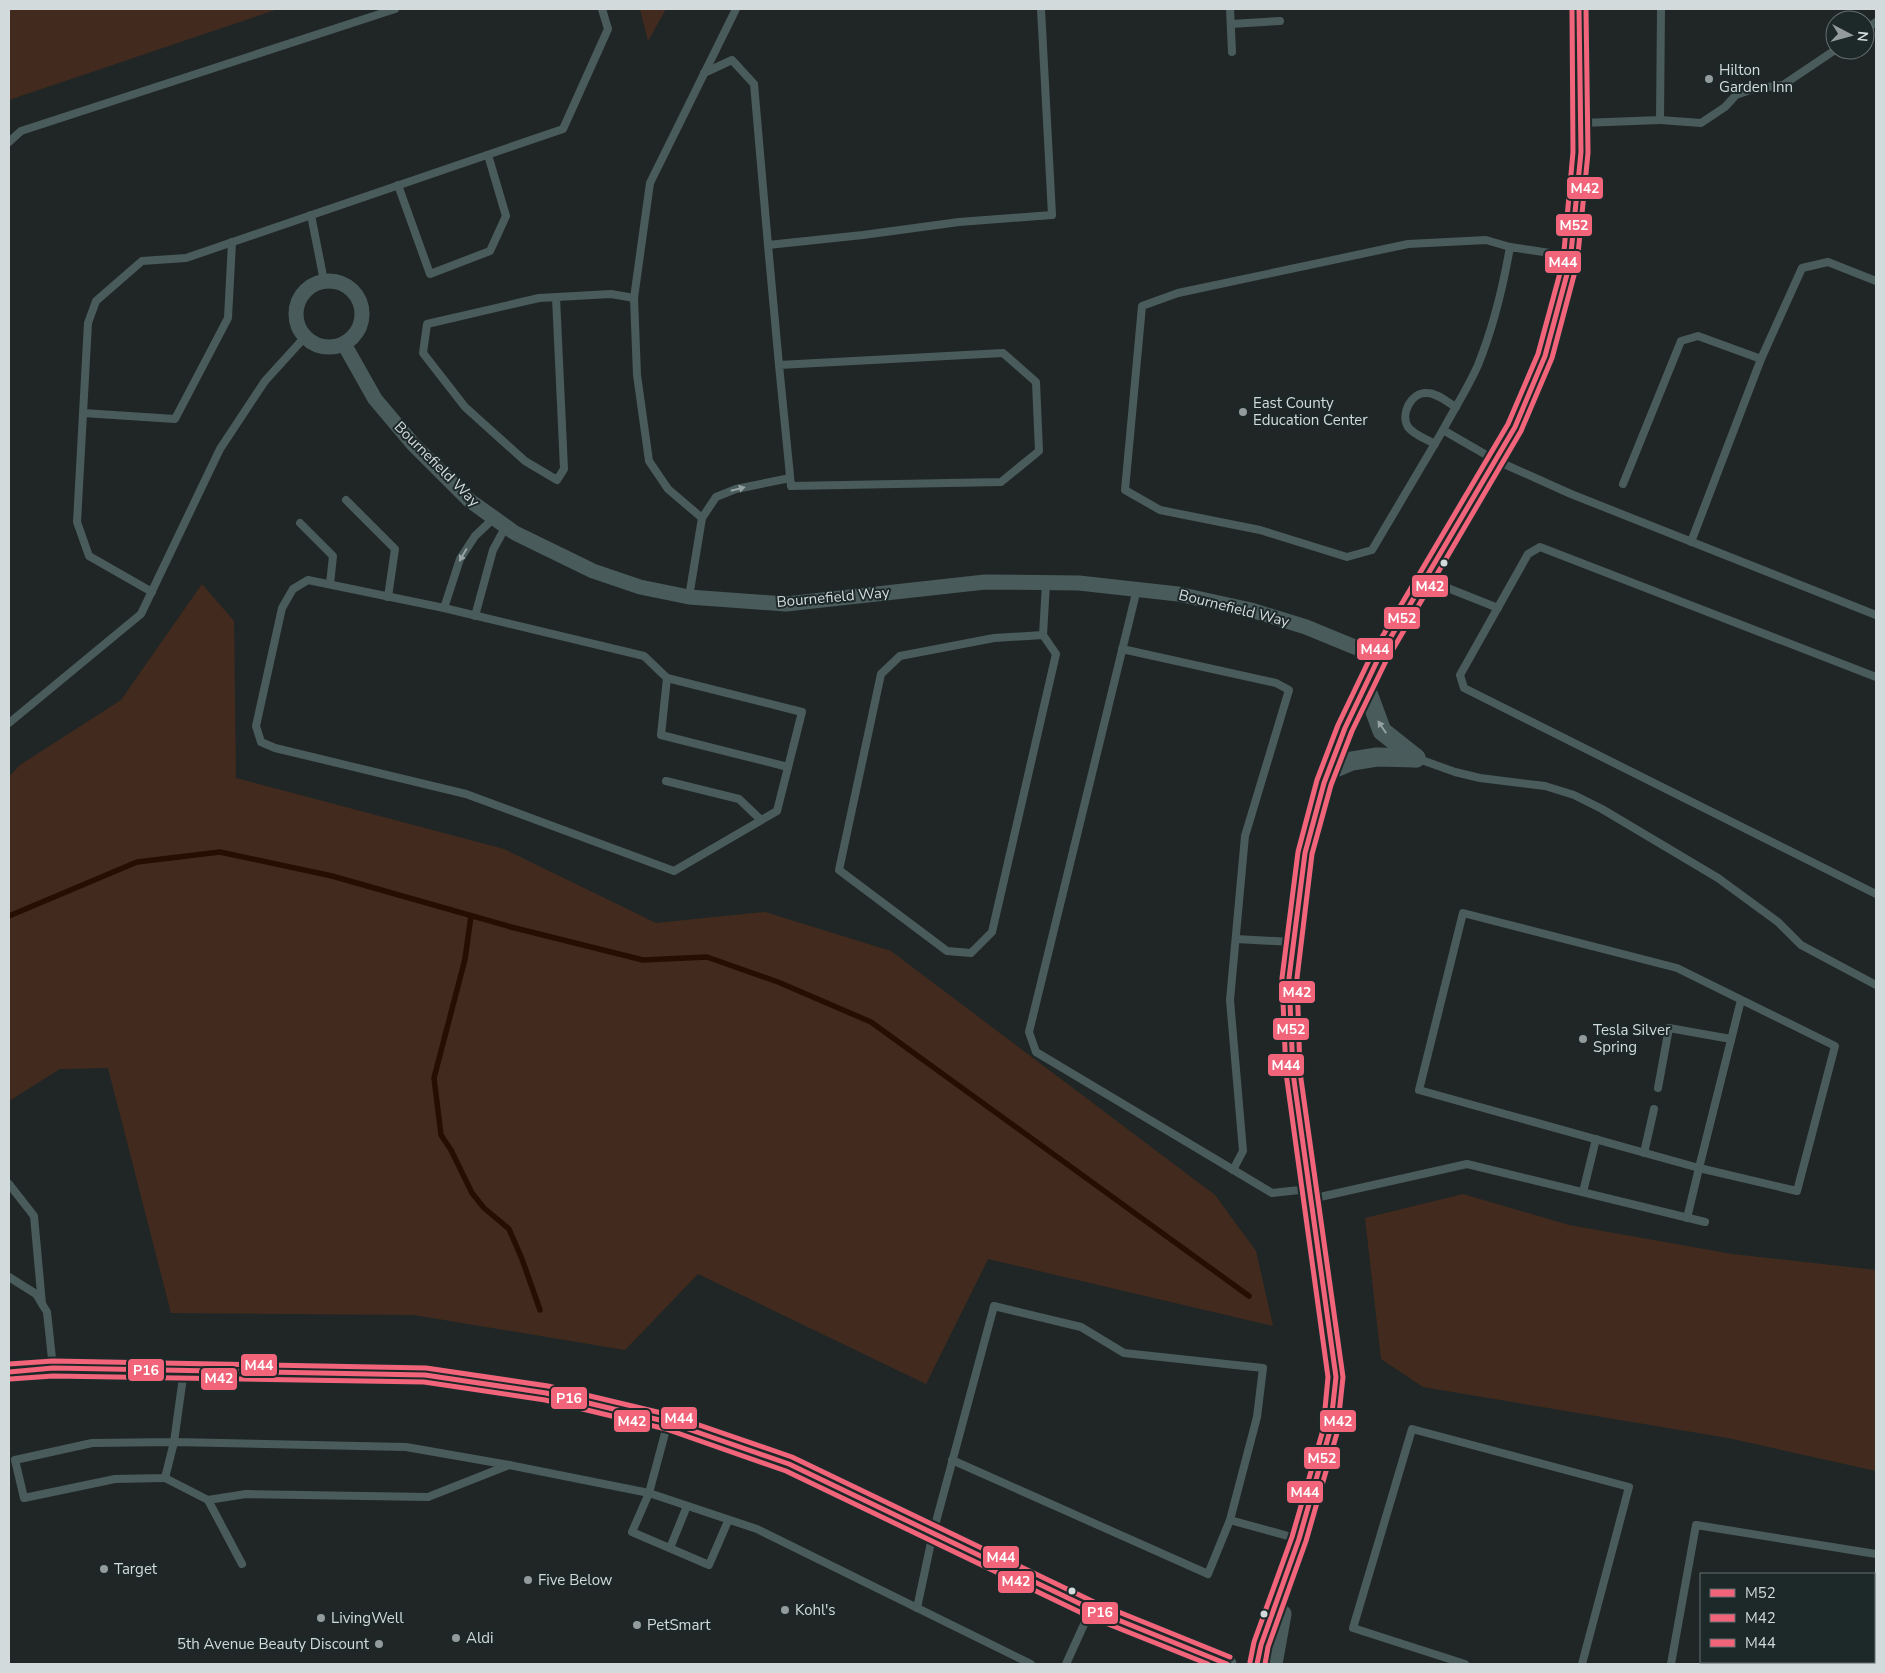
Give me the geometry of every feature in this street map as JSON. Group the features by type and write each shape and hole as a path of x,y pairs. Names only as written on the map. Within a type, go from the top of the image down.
{"street":[{"path":"1257,1664 1261,1645 1299,1539 1330,1431 1336,1378 1293,1074 1289,978 1305,853 1328,771 1344,728 1379,657 1515,427 1545,356 1570,256 1581,152 1579,9"},
{"path":"324,281 344,284 359,299 362,310 359,330 344,344 334,348 323,348 304,338 298,329 295,319 299,299 305,290 314,284 324,281"},
{"name":"Bournefield Way","path":"344,344 376,399 413,444 470,500 515,533 593,571 640,587 689,597 786,604 985,582 1079,583 1178,594 1251,610 1306,627 1379,657"},
{"path":"1366,685 1382,731 1416,758"},
{"path":"1328,771 1352,761 1377,757 1416,758"},
{"path":"9,1372 53,1368 425,1376 546,1393 668,1422 789,1464 1091,1609 1226,1664"},
{"path":"1273,1664 1282,1616 1284,1580"}],"lane":[{"path":"9,142 21,131 395,9"},
{"path":"152,592 89,556 77,522 88,323 96,301 142,260 186,258 563,129 608,29 602,9"},
{"path":"702,518 668,489 649,461 637,375 634,298 650,183 736,9"},
{"path":"768,245 959,222 1052,215 1041,9"},
{"path":"1230,9 1232,52"},
{"path":"1660,120 1661,9"},
{"path":"1230,24 1280,21"},
{"path":"1581,123 1660,120 1701,123 1725,107 1736,95 1753,89 1783,85 1825,57"},
{"path":"704,73 732,60 754,84 768,245 779,365 790,478 790,486 1001,482 1039,451 1036,382 1003,353 779,365"},
{"path":"398,185 430,274 490,251 506,216 488,155"},
{"path":"310,215 324,281"},
{"path":"1510,247 1506,274 1477,366 1443,430 1372,550 1347,557 1260,530 1160,510 1125,490 1142,306 1178,293 1408,244 1486,240 1510,247 1570,256"},
{"path":"83,413 175,419 228,318 232,242"},
{"path":"1691,542 1761,360 1802,268 1828,262 1876,281"},
{"path":"556,297 564,469 557,480 525,461 466,407 423,354 428,324 539,298 556,297 611,294 634,298"},
{"path":"1623,484 1681,341 1698,336 1761,360"},
{"path":"9,723 141,614 220,449 265,381 304,338"},
{"path":"1435,444 1412,432 1405,420 1407,406 1416,395 1430,393 1456,406"},
{"path":"1443,430 1495,460 1571,494 1876,615"},
{"path":"689,597 702,518 716,496 736,489 790,478"},
{"path":"346,500 395,549 388,597"},
{"path":"444,608 460,559 475,536 500,522"},
{"path":"475,616 500,522"},
{"path":"300,523 333,556 330,584"},
{"path":"1876,677 1540,547 1528,554 1460,675 1464,688 1876,894"},
{"path":"1425,579 1498,608"},
{"path":"308,580 388,597 444,608 644,656 667,678 802,712 777,811 674,871 466,794 275,748 261,742 256,726 282,608 293,590 308,580"},
{"path":"1043,635 994,638 900,656 881,674 839,870 947,951 971,953 992,932 1056,654 1043,635 1046,583"},
{"path":"1137,589 1029,1032 1036,1052 1272,1193 1310,1194 1467,1164 1705,1222"},
{"path":"1122,649 1276,683 1289,690 1245,836 1230,1000 1244,1152 1233,1170"},
{"path":"667,678 661,736 788,767"},
{"path":"1416,758 1455,772 1480,778 1545,786 1574,795 1602,809 1718,878 1778,922 1800,945 1876,985"},
{"path":"666,781 739,799 761,820"},
{"path":"1463,913 1677,968 1740,1000 1834,1046 1797,1191 1699,1168 1419,1090 1463,913"},
{"path":"1236,939 1293,942"},
{"path":"1687,1218 1740,1000"},
{"path":"1658,1088 1669,1028 1731,1039"},
{"path":"1644,1153 1654,1109"},
{"path":"1583,1192 1596,1139"},
{"path":"9,1184 34,1216 42,1304"},
{"path":"9,1277 36,1294 48,1312 53,1368"},
{"path":"917,1608 933,1533 952,1460 994,1306 1081,1328 1124,1353 1263,1368 1258,1418 1230,1520 1208,1574 952,1460"},
{"path":"165,1478 174,1442 184,1370"},
{"path":"668,1422 649,1493 632,1532 709,1565 728,1521"},
{"path":"1465,1664 1353,1628 1412,1429 1629,1487 1582,1664"},
{"path":"242,1564 208,1500 165,1478 115,1479 24,1498 15,1460 92,1443 174,1442 406,1447 649,1493 728,1521 757,1529 1031,1664"},
{"path":"208,1500 246,1494 428,1497 509,1465"},
{"path":"670,1548 687,1506"},
{"path":"1230,1520 1299,1539"},
{"path":"1672,1664 1696,1525 1876,1554"},
{"path":"1066,1664 1091,1609"}],"shaded area":[{"path":"9,9 278,9 9,100"},
{"path":"640,9 666,9 648,41"},
{"path":"202,584 234,621 236,778 504,849 656,923 765,912 891,951 1215,1195 1256,1251 1273,1326 988,1259 926,1384 698,1274 625,1350 414,1315 171,1313 108,1068 60,1069 9,1101 9,777 20,765 121,700"},
{"path":"1463,1194 1569,1225 1732,1254 1876,1270 1876,1471 1728,1438 1423,1387 1381,1359 1365,1218"}],"waterway":[{"path":"9,916 137,862 220,852 332,876 511,927 643,960 707,957 778,982 871,1022 1249,1296"},
{"path":"471,916 465,959 434,1078 441,1135 451,1150 472,1193 484,1208 509,1229 540,1310"}],"transit line":[{"name":"M44","path":"1250,1662 1254,1642 1292,1537 1323,1430 1328,1377 1286,1073 1282,978 1298,852 1317,780 1338,725 1372,654 1508,424 1538,354 1563,262 1573,152 1572,9"},
{"name":"M52","path":"1257,1664 1261,1645 1299,1539 1330,1431 1336,1377 1293,1073 1289,978 1305,853 1324,783 1345,728 1379,657 1515,427 1545,356 1570,263 1581,152 1579,9"},
{"name":"M42","path":"1265,1664 1268,1647 1306,1541 1337,1433 1343,1377 1300,1072 1297,978 1312,854 1331,785 1352,731 1386,661 1521,431 1552,358 1577,264 1588,153 1586,9"},
{"name":"M44","path":"9,1364 53,1361 426,1368 548,1386 670,1415 792,1457 1094,1602 1230,1657"},
{"name":"P16","path":"9,1372 53,1368 425,1375 546,1393 668,1422 789,1464 1091,1609 1227,1664"},
{"name":"M42","path":"10,1379 53,1376 424,1382 545,1400 666,1429 786,1471 1088,1616 1208,1664"}],"place":[{"name":"Hilton Garden Inn","path":"1709,79"},
{"name":"East County Education Center","path":"1243,412"},
{"name":"Tesla Silver Spring","path":"1583,1039"},
{"name":"Target","path":"104,1569"},
{"name":"Five Below","path":"528,1580"},
{"name":"Kohl's","path":"785,1610"},
{"name":"LivingWell","path":"321,1618"},
{"name":"PetSmart","path":"637,1625"},
{"name":"Aldi","path":"456,1638"},
{"name":"5th Avenue Beauty Discount","path":"379,1644"}]}
